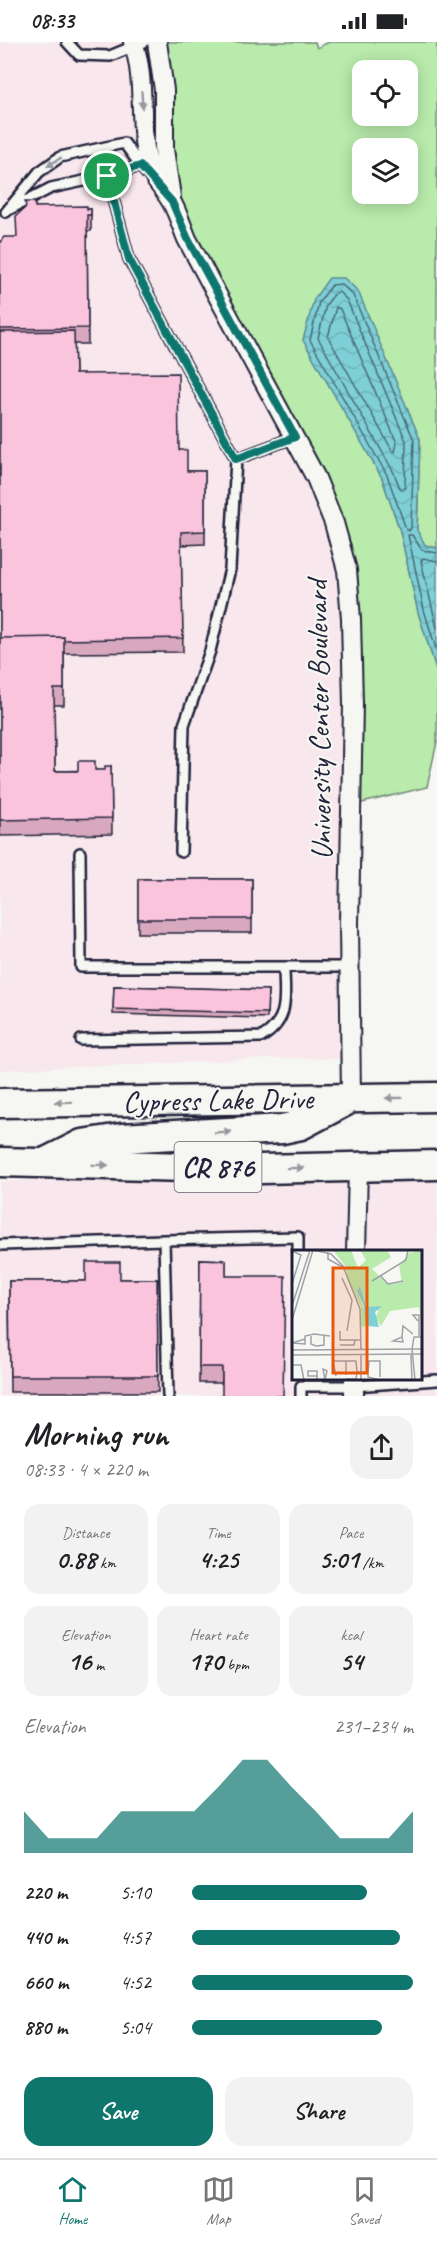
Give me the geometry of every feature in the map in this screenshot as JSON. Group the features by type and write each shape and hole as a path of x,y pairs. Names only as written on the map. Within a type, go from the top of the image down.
{"main road":[{"name":"Cypress Lake Drive","path":"0,1103 437,1097"},
{"path":"44,1163 82,1144 121,1138 282,1129 301,1125 351,1098"},
{"name":"CR 876","path":"0,1162 261,1168 437,1165"}],"street":[{"name":"University Center Boulevard","path":"156,42 164,90 164,149 172,202"},
{"name":"University Center Boulevard","path":"137,43 142,99 142,136 149,168 172,202 188,239 295,437 327,504 341,546 346,570 351,619 352,704 351,1098"},
{"path":"356,1250 358,1167"}],"lane":[{"path":"67,42 79,55 110,56 137,43"},
{"path":"140,166 51,188 6,212 39,172 60,157 124,143 140,166 172,202"},
{"path":"107,176 129,259 236,459 230,569 210,651 184,725 181,852"},
{"path":"236,459 295,437"},
{"path":"80,853 81,967 350,967"},
{"path":"81,1040 262,1037 271,1032 280,1022 284,1012 284,967"},
{"path":"0,1245 298,1237 298,1250"},
{"path":"164,1240 168,1396"},
{"path":"301,1396 301,1383 354,1387 437,1380"}],"shaded area":[{"path":"0,42 159,42 233,306 351,544 349,1059 290,1058 0,1070"},
{"path":"87,1177 254,1181 257,1186 265,1182 437,1178 437,1396 0,1396 0,1182"}],"green space":[{"path":"159,42 315,42 317,48 329,42 437,42 437,548 425,545 417,531 420,439 303,340 382,478 400,531 418,612 437,672 437,742 427,787 350,806 351,544 233,306 170,191"}],"water":[{"path":"329,278 344,278 358,291 420,439 417,530 425,545 437,548 437,672 418,612 400,531 382,478 303,340 314,299"}],"building":[{"path":"25,202 35,202 35,207 87,206 87,209 91,209 91,215 87,215 88,328 0,329 0,242 4,237 17,237 16,216 26,207"},
{"path":"74,331 75,374 178,373 179,450 187,450 187,471 205,471 205,531 181,532 183,638 64,640 64,637 0,638 0,332"},
{"path":"64,637 64,689 54,689 55,771 78,771 78,761 95,761 95,770 105,770 105,766 111,766 112,818 0,820 0,638"},
{"path":"138,879 252,879 252,919 138,919"},
{"path":"114,986 268,990 267,1013 113,1009"},
{"path":"200,1259 226,1260 226,1276 285,1276 283,1396 222,1396 222,1367 199,1367"},
{"path":"86,1262 120,1262 120,1279 157,1279 158,1376 10,1376 9,1281 86,1281"}],"route":[{"path":"140,166 172,202 188,239 295,437 236,459 129,259 107,176 140,166"}]}
